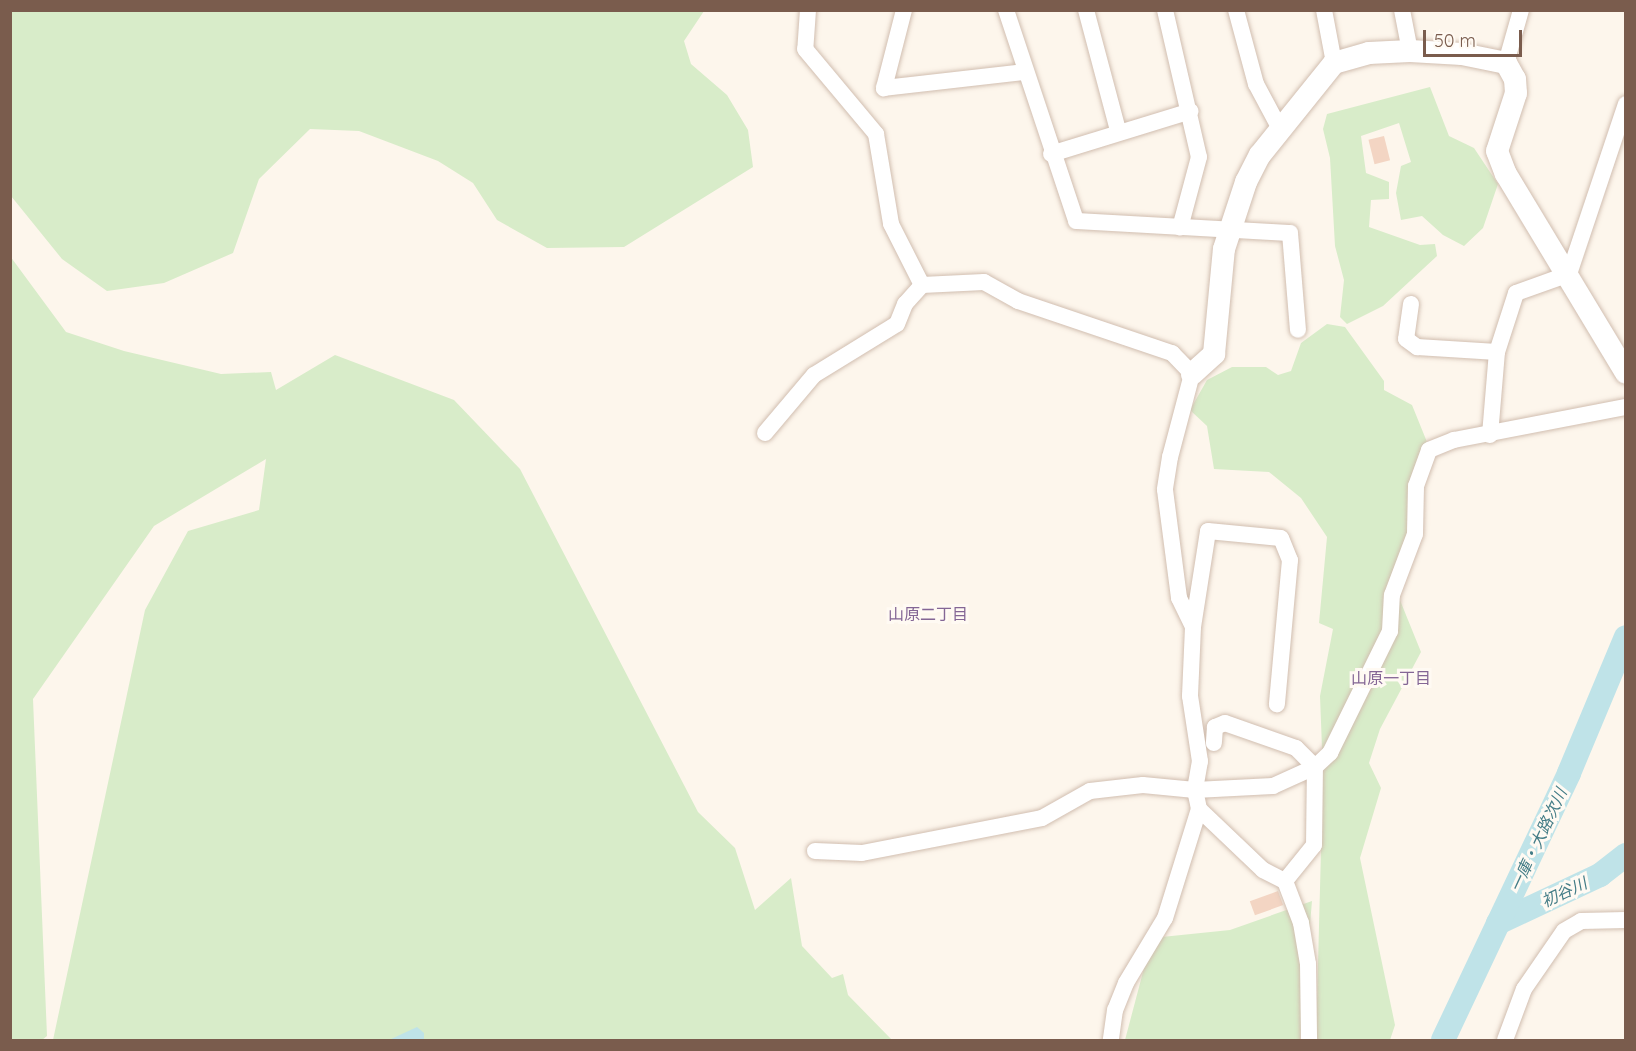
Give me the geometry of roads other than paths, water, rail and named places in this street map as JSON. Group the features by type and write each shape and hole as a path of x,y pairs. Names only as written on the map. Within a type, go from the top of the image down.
{"street":[{"path":"904,10 884,88 1024,72"},
{"path":"1006,10 1051,154 1076,221 1230,232 1290,233 1298,330"},
{"path":"1086,10 1118,130"},
{"path":"1164,10 1191,111 1199,157 1180,228"},
{"path":"1236,10 1256,84 1279,128"},
{"path":"1324,10 1334,63"},
{"path":"1402,10 1410,51"},
{"path":"1521,10 1506,63 1515,80 1516,93 1497,151 1506,174 1569,274 1626,373"},
{"path":"808,11 805,49 876,134 891,224 922,285"},
{"path":"1193,627 1179,598 1165,490 1170,457 1192,374 1214,354 1224,249 1245,182 1279,128 1334,63 1369,53 1410,51 1462,54 1506,63"},
{"path":"1569,274 1626,104"},
{"path":"1051,154 1118,130 1191,111"},
{"path":"1490,435 1497,352 1516,293 1569,274"},
{"path":"765,433 814,375 897,324 905,304 922,285 984,282 1018,301 1172,354 1192,374"},
{"path":"1411,304 1406,339 1417,347 1497,352"},
{"path":"815,851 862,852 1042,818 1090,791 1143,785 1196,790 1273,786 1315,767 1330,753 1390,631 1392,595 1415,534 1416,486 1429,450 1454,440 1490,435 1626,407"},
{"path":"1111,1041 1115,1010 1126,983 1165,918 1199,809 1196,790 1200,761 1190,696 1193,627 1208,531 1281,538 1290,560 1276,704"},
{"path":"1214,743 1215,727 1225,723 1296,747 1315,767 1314,845 1285,881"},
{"path":"1199,809 1263,870 1285,881 1301,923 1308,964 1309,1041"},
{"path":"1505,1041 1524,989 1564,931 1581,921 1626,920"}],"water":[{"path":"417,1027 424,1033 424,1040 389,1040"}],"waterway":[{"name":"一庫・大路次川","path":"1443,1040 1569,773 1626,637"},
{"name":"初谷川","path":"1498,923 1600,875 1626,855"}],"district":[{"name":"山原二丁目","path":"928,614"},
{"name":"山原一丁目","path":"1391,678"}]}
